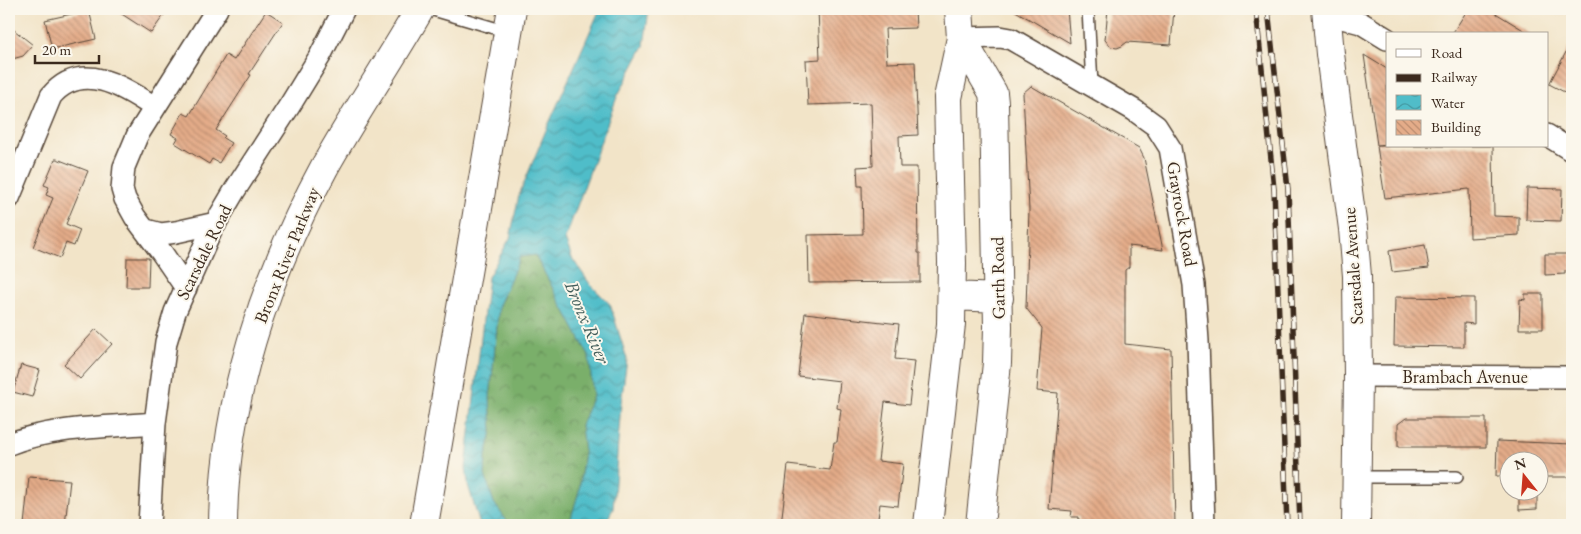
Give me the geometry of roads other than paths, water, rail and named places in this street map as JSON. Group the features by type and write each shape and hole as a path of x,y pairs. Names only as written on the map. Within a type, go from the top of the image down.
{"main road":[{"name":"Bronx River Parkway","path":"224,525 226,464 233,423 251,346 275,274 290,237 325,167 420,9"},
{"name":"Garth Road","path":"928,525 951,324 948,98 961,38 959,9"},
{"name":"Scarsdale Avenue","path":"1327,11 1330,54 1353,229 1357,276 1356,525"},
{"path":"424,525 510,21"},
{"name":"Garth Road","path":"961,38 993,93 994,103 999,298 997,363 980,525"},
{"path":"952,296 999,298"}],"street":[{"path":"186,288 127,204 122,189 124,167 132,146 154,107 217,9"},
{"name":"Scarsdale Road","path":"149,525 155,423 166,342 174,312 216,223 320,56 344,9"},
{"path":"1327,11 1361,23 1386,38"},
{"name":"Grayrock Road","path":"961,38 1011,38 1134,110 1156,126 1170,148 1194,285 1198,341 1204,525"},
{"path":"9,198 51,96 63,84 80,78 100,80 131,92 154,107"},
{"path":"1548,137 1572,150"},
{"path":"146,230 161,234 216,223"},
{"name":"Brambach Avenue","path":"1358,376 1572,378"},
{"path":"9,444 25,437 155,423"}],"lane":[{"path":"430,9 510,21"},
{"path":"1088,9 1092,85"},
{"path":"1357,477 1457,477"}],"water":[{"name":"Bronx River","path":"600,9 649,9 644,46 617,97 565,239 572,258 590,284 610,304 627,359 621,403 613,509 604,525 569,525 579,491 584,451 581,425 593,396 589,356 535,255 520,257 499,305 490,398 492,431 486,456 485,475 494,503 509,524 519,525 480,525 468,485 466,467 488,277 510,238 519,195"}],"railway":[{"path":"1256,9 1274,189 1287,525"},
{"path":"1268,9 1288,189 1300,525"}]}
